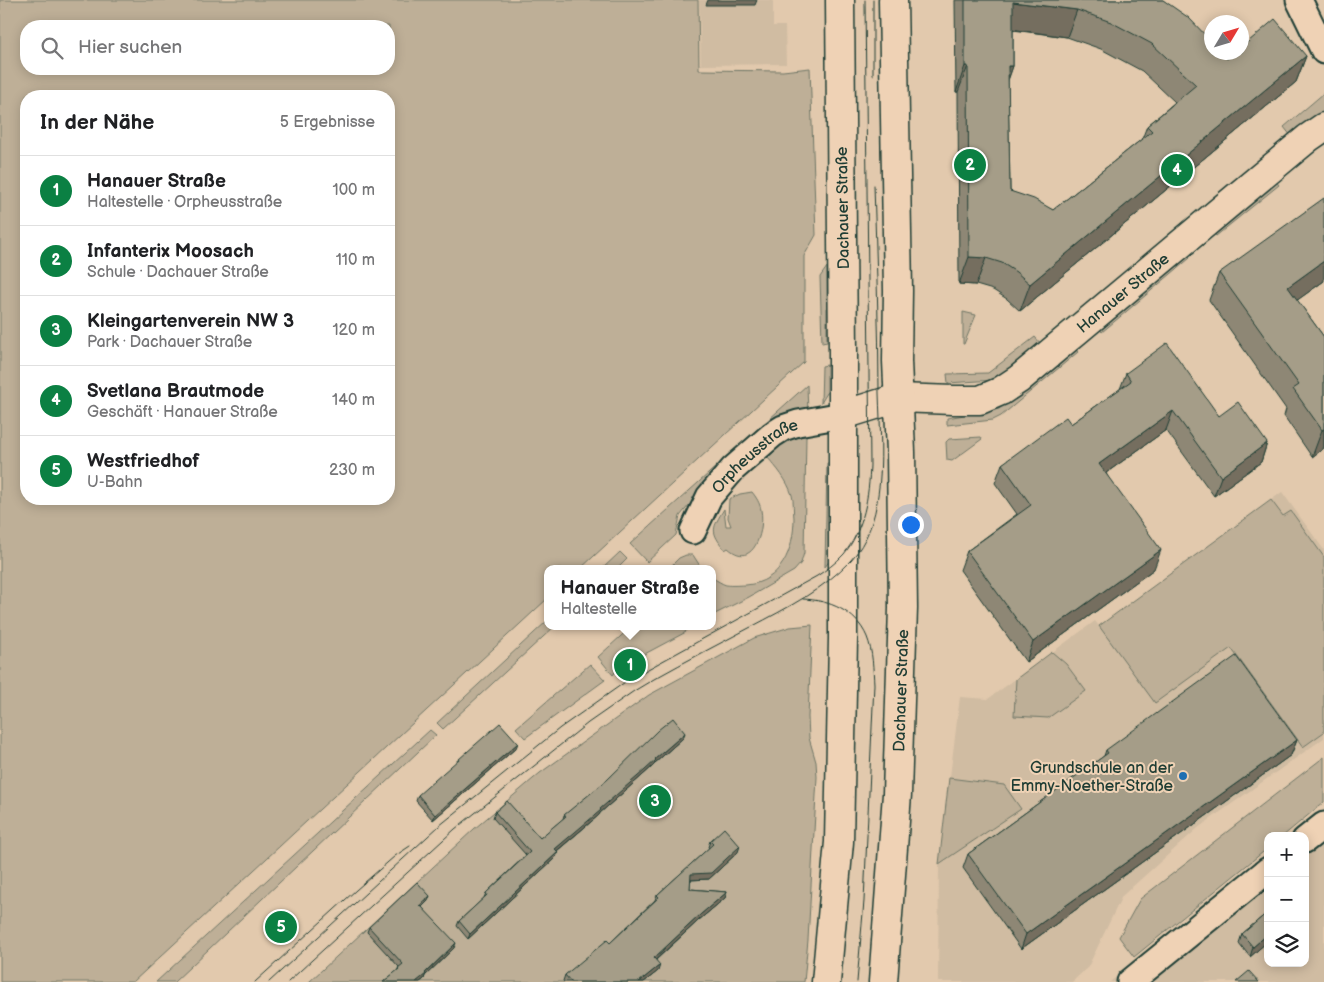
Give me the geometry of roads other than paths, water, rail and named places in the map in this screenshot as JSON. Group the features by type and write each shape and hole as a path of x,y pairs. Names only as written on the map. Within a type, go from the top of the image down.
{"main road":[{"name":"Dachauer Straße","path":"826,982 839,842 844,639 840,0"},
{"name":"Dachauer Straße","path":"883,982 897,794 903,608 901,452 898,398 893,0"},
{"name":"Hanauer Straße","path":"898,398 980,400 1000,391 1019,379 1308,138 1324,127"},
{"path":"843,416 898,398"}],"street":[{"path":"1299,0 1324,50"},
{"name":"Orpheusstraße","path":"693,531 709,497 733,469 772,434 783,428 798,424 843,416"},
{"path":"1309,837 1324,825"},
{"path":"1130,982 1264,873"}],"tram line":[{"path":"269,982 439,826 560,728 628,680 817,576 838,560 851,544 861,523 867,500 870,465 865,0"},
{"path":"873,0 873,75"},
{"path":"288,982 455,829 588,723 654,679 804,598 840,571 857,553 866,538 872,521 880,483 881,444 874,185"},
{"path":"803,599 832,605 849,614 862,628 867,637 872,655 874,684 864,901 857,982"},
{"path":"255,982 356,890 395,856 410,846"}],"place":[{"name":"Infanterix Moosach","path":"970,165"},
{"name":"Svetlana Brautmode","path":"1177,170"},
{"name":"Hanauer Straße","path":"630,665"},
{"name":"Grundschule an der Emmy-Noether-Straße","path":"1183,776"},
{"name":"Kleingartenverein NW 3","path":"655,801"},
{"name":"Westfriedhof","path":"281,927"}]}
